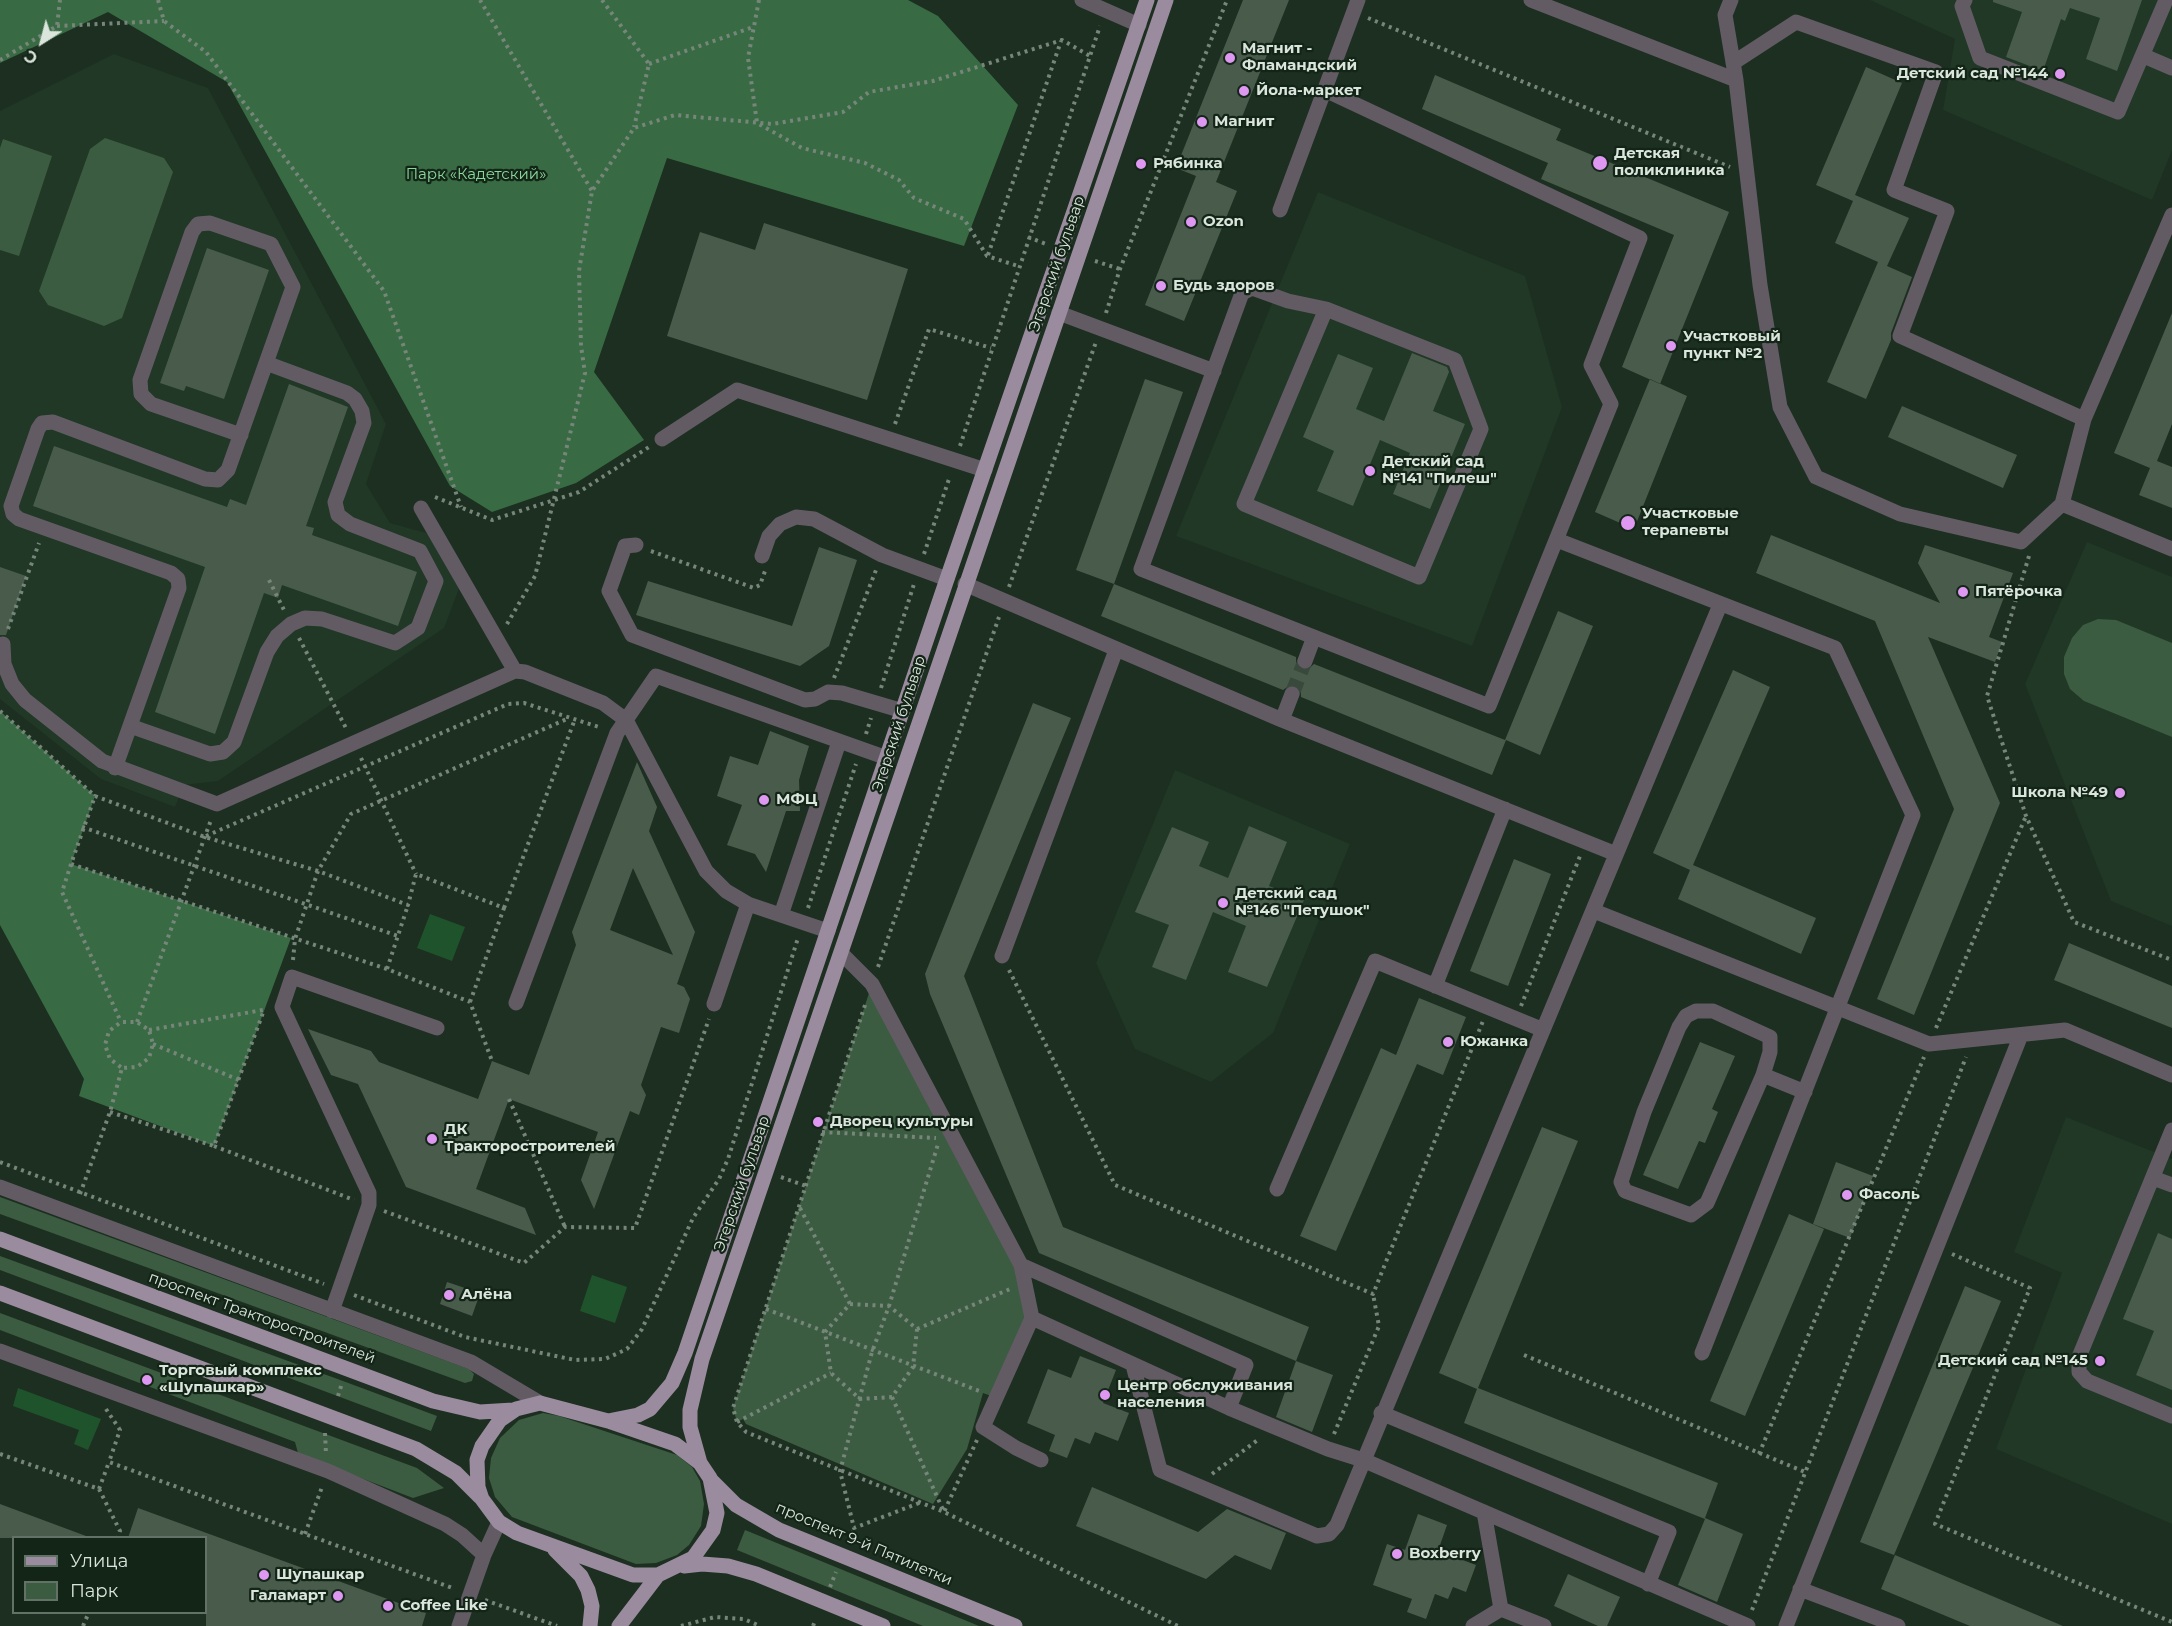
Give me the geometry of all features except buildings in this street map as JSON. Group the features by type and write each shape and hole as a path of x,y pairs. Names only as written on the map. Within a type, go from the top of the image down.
{"main road":[{"name":"Эгерский бульвар","path":"608,1420 624,1419 650,1409 666,1392 677,1371 1147,0"},
{"name":"Эгерский бульвар","path":"700,1463 690,1427 694,1388 764,1172 844,945 965,584 1166,0"},
{"path":"1042,308 1059,313"},
{"path":"947,579 965,584"},
{"path":"903,711 921,717"},
{"path":"887,758 905,764"},
{"path":"826,938 844,945"},
{"name":"проспект Тракторостроителей","path":"0,1239 433,1401 480,1412 516,1409"},
{"path":"0,1293 416,1449 456,1473 482,1499 499,1522 518,1533 633,1575 658,1575 693,1558 713,1530 717,1514 710,1478 700,1463 675,1444 608,1420 540,1403 516,1409 500,1420 482,1446 477,1472 482,1499"},
{"name":"проспект 9-й Пятилетки","path":"710,1478 736,1505 779,1530 1015,1626"},
{"path":"551,1546 581,1576 588,1590 592,1606 590,1626"},
{"path":"678,1567 702,1564 728,1566 756,1574 883,1626"},
{"path":"618,1626 658,1575"}],"street":[{"path":"1082,0 1139,25"},
{"path":"1531,0 1736,80"},
{"path":"1731,0 1725,15 1736,80 1760,285 1780,407 1816,477 1900,514 2021,542 2062,504 2085,419 2172,215"},
{"path":"1965,0 1962,6 1980,58 2118,112 2144,56 2166,0"},
{"path":"1280,210 1356,6"},
{"path":"1733,63 1796,22 1936,72 1894,190 1947,211 1900,336 2085,419"},
{"path":"2144,56 2172,68"},
{"path":"1325,90 1640,238 1592,365 1611,404 1489,706 1141,569 1242,293 1252,288 1288,301 1326,309 1455,360 1480,429 1419,577 1244,504 1326,309"},
{"path":"115,768 179,588 178,579 171,573 19,519 13,514 11,506 42,423 53,422 205,479 218,480 228,470 241,435 293,287 271,243 210,223 198,224 192,232 140,380 141,394 151,404 241,435"},
{"path":"1059,313 1214,371"},
{"path":"130,726 210,754 223,752 234,742 267,652 277,636 291,624 305,618 322,619 395,643 418,628 429,600 436,581 420,551 350,524 338,515 335,502 364,423 362,411 355,399 347,393 266,363"},
{"path":"662,439 737,390 985,470"},
{"path":"2062,504 2172,549"},
{"path":"421,508 515,671 603,704 626,720 706,871 726,891 748,904 780,915 826,938"},
{"path":"762,556 770,536 780,524 796,517 814,519 882,555 947,579"},
{"path":"1557,540 1835,648 1913,815 1702,1353"},
{"path":"636,545 625,546 609,591 632,635 806,700 828,693 842,693 903,711"},
{"path":"965,584 1282,720 1616,854"},
{"path":"1133,1365 1160,1470 1317,1536 1329,1534 1337,1525 1381,1413 1720,605"},
{"path":"1305,661 1314,638"},
{"path":"3,644 4,664 12,684 25,700 102,761 115,768 217,804 515,671"},
{"path":"1002,956 1116,650"},
{"path":"516,1003 617,733 656,676 887,758"},
{"path":"1282,720 1292,694"},
{"path":"780,915 839,742"},
{"path":"1435,986 1505,809"},
{"path":"714,1004 748,904"},
{"path":"1593,911 1929,1044 2065,1030 2172,1075"},
{"path":"844,945 872,984 1021,1265 1032,1318 983,1427 1016,1448 1041,1460"},
{"path":"1277,1189 1375,961 1541,1029"},
{"path":"332,1311 369,1205 369,1192 282,1007 292,977 437,1029"},
{"path":"1696,1011 1713,1011 1770,1037 1770,1052 1763,1076 1707,1203 1691,1215 1625,1191 1621,1182 1644,1112 1679,1027 1686,1016 1696,1011"},
{"path":"1786,1626 2021,1035"},
{"path":"1763,1076 1805,1092"},
{"path":"2172,1130 2079,1357 2079,1372 2087,1381 2172,1416"},
{"path":"2153,1178 2172,1185"},
{"path":"0,1187 471,1362 540,1403"},
{"path":"1021,1265 1246,1365 1229,1408"},
{"path":"1032,1318 1229,1408 1328,1449 1363,1460 1484,1512 1647,1584 1723,1621 1747,1626"},
{"path":"0,1351 328,1471 445,1524 462,1535 484,1555"},
{"path":"1381,1413 1669,1532 1647,1584"},
{"path":"1484,1512 1501,1609"},
{"path":"459,1626 484,1555 499,1522"},
{"path":"1800,1589 1898,1626"},
{"path":"1473,1626 1501,1609"},
{"path":"1501,1609 1544,1626"}],"path":[{"path":"57,26 60,0"},
{"path":"158,0 164,21 206,52 384,291 461,507"},
{"path":"480,0 592,191"},
{"path":"498,639 535,576 585,373 581,346 579,271 592,191 634,128 649,64 602,0"},
{"path":"757,123 748,58 759,0"},
{"path":"1178,1626 944,1512 840,1472 746,1432 737,1422 733,1408 872,984 910,881 1004,600 1120,269 1227,0"},
{"path":"1356,6 1747,174"},
{"path":"0,60 57,26 164,21"},
{"path":"649,64 754,27"},
{"path":"634,128 675,116 772,124 843,112 869,92 933,81 1062,40 1090,56"},
{"path":"987,256 1062,40"},
{"path":"757,123 802,148 865,163 899,180 914,198 964,219 987,256 1018,266"},
{"path":"1028,237 1047,244"},
{"path":"1094,260 1120,269"},
{"path":"890,438 928,329 992,348"},
{"path":"421,508 424,493 492,519 579,492 662,439"},
{"path":"2037,527 1987,696 2026,816 2074,922 2172,960"},
{"path":"3,644 44,528"},
{"path":"636,545 754,588 760,585 766,569 762,556"},
{"path":"828,693 882,555"},
{"path":"205,837 508,704 524,703 617,733"},
{"path":"0,711 95,796 205,837 318,871 408,905"},
{"path":"292,977 295,939 306,904 318,871 351,814 572,719"},
{"path":"492,1061 470,1002 572,719"},
{"path":"95,796 82,827 62,892 121,1022"},
{"path":"137,1022 217,804"},
{"path":"1759,1454 2026,816"},
{"path":"82,827 398,936"},
{"path":"1516,1018 1585,842"},
{"path":"71,864 387,969 470,1002"},
{"path":"387,969 416,874 504,909"},
{"path":"1002,956 1115,1185 1373,1294"},
{"path":"524,1263 566,1227 635,1228 714,1004"},
{"path":"149,1030 282,1007"},
{"path":"1328,1449 1379,1326 1373,1294 1489,1007"},
{"path":"110,1112 214,1146 264,1010"},
{"path":"121,1022 137,1022 149,1030 153,1044 149,1058 137,1068 122,1068 110,1059 105,1045 109,1031 121,1022"},
{"path":"1747,1626 1973,1040"},
{"path":"153,1044 239,1080"},
{"path":"72,1214 110,1112 122,1068"},
{"path":"509,1099 566,1227"},
{"path":"822,1132 940,1139 889,1306 872,1352 840,1472 854,1528 852,1534"},
{"path":"0,1162 326,1285"},
{"path":"774,1175 806,1186"},
{"path":"799,1208 850,1304"},
{"path":"1936,1248 2030,1288 1935,1524 2172,1622"},
{"path":"917,1329 1025,1283"},
{"path":"850,1304 889,1306 917,1329"},
{"path":"825,1332 850,1304"},
{"path":"766,1309 872,1352 997,1398"},
{"path":"892,1397 913,1367 917,1329"},
{"path":"825,1332 831,1373 860,1399 892,1397"},
{"path":"1524,1355 1805,1472"},
{"path":"737,1422 831,1373"},
{"path":"338,1396 343,1381"},
{"path":"892,1397 944,1512"},
{"path":"97,1406 108,1410 120,1430 99,1489"},
{"path":"944,1512 983,1427"},
{"path":"1197,1485 1275,1427"},
{"path":"0,1454 99,1489 120,1531 119,1536"},
{"path":"109,1462 558,1626"},
{"path":"854,1528 920,1503"},
{"path":"830,1588 838,1568"},
{"path":"681,1626 715,1617 744,1620 760,1626"}],"shaded area":[{"name":"Детский сад №144","path":"1870,0 2172,0 2172,150 2152,200 1943,110 1955,39"},
{"path":"114,54 208,88 386,424 366,484 390,523 430,534 460,586 444,628 218,781 184,785 175,807 101,779 0,699 0,111"},
{"name":"Детский сад №141 \"Пилеш\"","path":"1318,192 1525,276 1562,407 1472,646 1176,536"},
{"name":"Школа №49","path":"2087,542 2172,577 2172,926 2111,901 2025,684"},
{"name":"Детский сад №146 \"Петушок\"","path":"1175,770 1350,844 1273,1033 1211,1082 1135,1049 1096,963"},
{"path":"430,914 465,927 452,961 417,948"},
{"name":"Детский сад №145","path":"2066,1117 2172,1159 2172,1524 1996,1449 2062,1273 2014,1252"},
{"path":"592,1275 627,1287 615,1323 580,1311"},
{"path":"18,1388 101,1419 88,1450 74,1444 79,1430 13,1406"}],"green space":[{"name":"Парк «Кадетский»","path":"0,0 908,0 938,16 1018,105 964,246 667,158 594,372 644,440 576,483 492,512 450,486 227,82 108,12 0,63"},
{"path":"105,138 164,158 173,172 122,318 104,326 48,305 39,291 90,149"},
{"path":"3,139 52,156 19,256 0,250 0,148"},
{"path":"2098,619 2116,620 2172,643 2172,737 2084,701 2070,689 2064,674 2064,657 2072,638 2083,625"},
{"path":"0,711 95,796 71,864 291,938 214,1146 79,1096 84,1079 0,925"},
{"path":"872,984 1021,1265 1032,1318 997,1398 983,1393 967,1449 933,1504 746,1424 743,1419 737,1422 733,1408"},
{"path":"0,1197 469,1369 474,1374 472,1381 465,1383 0,1214"},
{"path":"0,1256 437,1416 431,1431 0,1270"},
{"path":"0,1313 417,1468 444,1488 413,1498 327,1465 298,1453 295,1442 0,1330"},
{"path":"543,1413 559,1416 677,1455 692,1467 700,1481 704,1504 701,1526 689,1545 677,1555 656,1563 636,1564 512,1517 495,1497 489,1478 491,1458 500,1438 519,1420"},
{"path":"745,1530 979,1626 923,1626 737,1550"}],"tunnel":[{"path":"1292,694 1305,661"}],"place":[{"name":"Магнит - Фламандский","path":"1230,58"},
{"name":"Детский сад №144","path":"2060,74"},
{"name":"Йола-маркет","path":"1244,91"},
{"name":"Магнит","path":"1202,122"},
{"name":"Детская поликлиника","path":"1600,163"},
{"name":"Рябинка","path":"1141,164"},
{"name":"Ozon","path":"1191,222"},
{"name":"Будь здоров","path":"1161,286"},
{"name":"Участковый пункт №2","path":"1671,346"},
{"name":"Детский сад №141 \"Пилеш\"","path":"1370,471"},
{"name":"Участковые терапевты","path":"1628,523"},
{"name":"Пятёрочка","path":"1963,592"},
{"name":"Школа №49","path":"2120,793"},
{"name":"МФЦ","path":"764,800"},
{"name":"Детский сад №146 \"Петушок\"","path":"1223,903"},
{"name":"Южанка","path":"1448,1042"},
{"name":"Дворец культуры","path":"818,1122"},
{"name":"ДК Тракторостроителей","path":"432,1139"},
{"name":"Фасоль","path":"1847,1195"},
{"name":"Алёна","path":"449,1295"},
{"name":"Детский сад №145","path":"2100,1361"},
{"name":"Торговый комплекс «Шупашкар»","path":"147,1380"},
{"name":"Центр обслуживания населения","path":"1105,1395"},
{"name":"Boxberry","path":"1397,1554"},
{"name":"Шупашкар","path":"264,1575"},
{"name":"Галамарт","path":"338,1596"},
{"name":"Coffee Like","path":"388,1606"}]}
